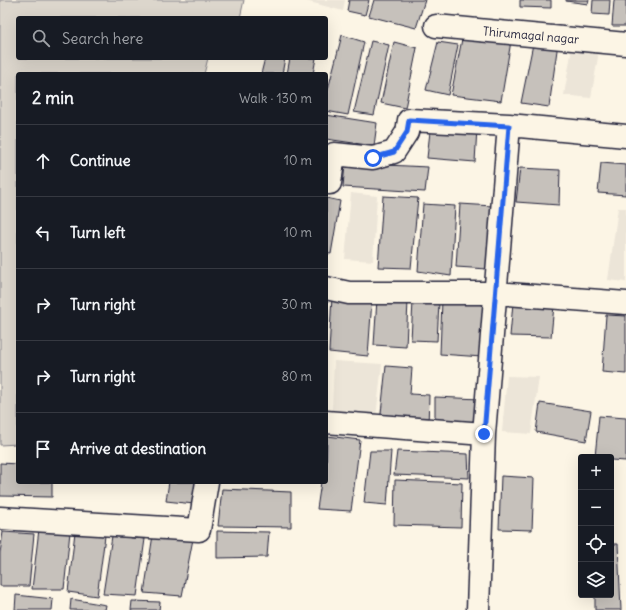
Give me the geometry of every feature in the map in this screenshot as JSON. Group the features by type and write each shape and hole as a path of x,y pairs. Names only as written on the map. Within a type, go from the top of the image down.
{"street":[{"name":"Thirumagal nagar","path":"436,26 626,44"},
{"path":"328,183 330,183 334,154 373,158 394,152 407,132 409,120 509,126 626,136"},
{"path":"478,610 484,434 509,126"},
{"path":"328,289 349,294 495,294 626,303"},
{"path":"328,422 484,434"},
{"path":"0,518 120,527 199,530 207,484"}],"shaded area":[{"path":"0,0 244,0 240,16 16,16 16,60 208,60 204,72 16,72 16,444 0,445"},
{"path":"302,0 345,0 343,11"},
{"path":"572,48 599,51 591,98 564,95"},
{"path":"351,193 377,196 373,261 345,259"},
{"path":"618,208 626,208 626,282 608,280"},
{"path":"334,361 382,364 376,417 332,410"},
{"path":"507,376 539,377 531,434 502,432"}],"building":[{"path":"349,0 369,0 365,15 347,11"},
{"path":"374,0 425,0 416,28 369,16"},
{"path":"520,0 551,0 551,8 520,7"},
{"path":"566,0 589,0 588,4"},
{"path":"593,0 610,0 609,15 592,14"},
{"path":"614,0 626,0 626,26 612,26"},
{"path":"463,34 511,41 501,101 451,95"},
{"path":"342,35 364,42 348,115 328,111 328,89"},
{"path":"534,39 558,43 549,107 521,103"},
{"path":"371,41 389,45 374,115 354,112"},
{"path":"394,42 417,48 405,108 381,103"},
{"path":"438,42 458,45 448,95 426,90"},
{"path":"264,60 285,60 282,72 262,72"},
{"path":"290,60 316,60 313,72 287,72"},
{"path":"328,115 377,123 374,146 328,139"},
{"path":"431,123 477,128 475,162 427,158"},
{"path":"345,163 428,167 425,192 343,187"},
{"path":"601,163 626,165 626,195 598,193"},
{"path":"520,168 560,170 559,205 516,202"},
{"path":"383,196 418,198 411,268 378,267"},
{"path":"328,198 340,201 331,254 328,253"},
{"path":"423,204 455,206 451,276 418,271"},
{"path":"460,204 493,206 488,269 456,267"},
{"path":"332,296 372,299 368,356 329,352"},
{"path":"377,299 408,300 406,347 374,345"},
{"path":"442,300 486,301 482,357 440,354"},
{"path":"413,301 439,303 437,341 411,340"},
{"path":"513,303 554,305 551,337 510,336"},
{"path":"606,315 626,316 626,374 602,372"},
{"path":"386,366 412,368 410,394 429,395 428,427 380,423"},
{"path":"435,397 480,399 480,423 435,422"},
{"path":"540,403 591,411 586,441 536,432"},
{"path":"599,416 626,418 626,461 614,460 614,454 595,454"},
{"path":"328,436 360,440 351,511 317,509 321,484 328,484"},
{"path":"370,451 391,451 387,505 364,503"},
{"path":"397,451 468,454 469,478 394,475"},
{"path":"0,463 16,464 16,484 52,484 52,497 0,496"},
{"path":"501,476 534,478 532,530 499,529"},
{"path":"395,480 462,483 461,527 394,525"},
{"path":"169,484 198,484 194,504 166,501"},
{"path":"222,489 291,492 291,527 218,526"},
{"path":"39,529 70,532 64,589 32,589"},
{"path":"217,531 269,532 267,557 217,558"},
{"path":"3,532 34,534 29,586 0,586 0,553"},
{"path":"75,532 105,536 97,596 68,592"},
{"path":"153,535 193,539 182,596 144,593"},
{"path":"112,536 145,539 137,596 103,594"},
{"path":"614,544 618,544 621,610 595,610 595,598 614,598"},
{"path":"16,595 53,599 52,610 15,610"},
{"path":"71,599 106,605 105,610 70,610"},
{"path":"132,601 160,602 159,610 131,610"}],"route":[{"path":"373,158 394,152 407,132 409,120 509,126 484,434"}]}
